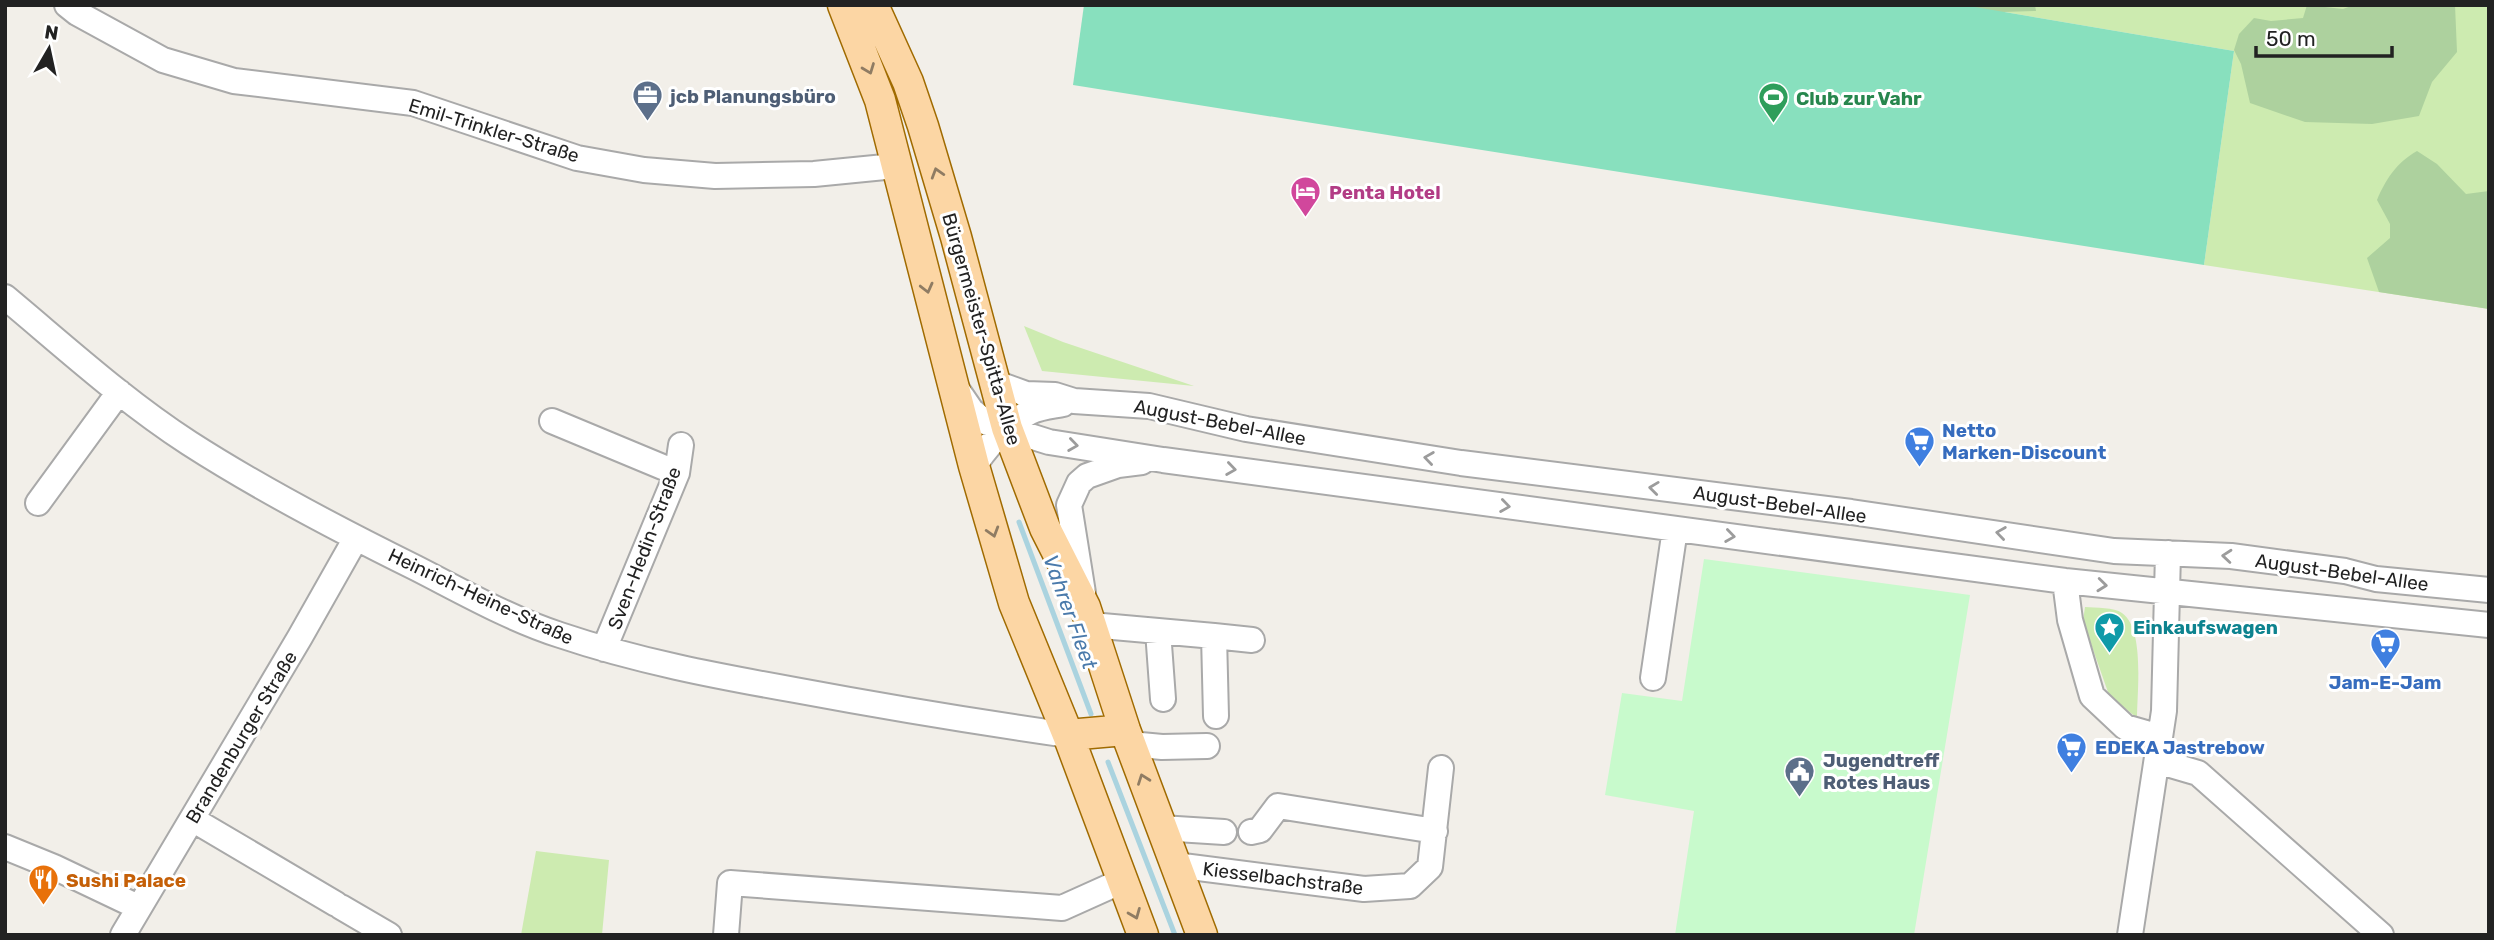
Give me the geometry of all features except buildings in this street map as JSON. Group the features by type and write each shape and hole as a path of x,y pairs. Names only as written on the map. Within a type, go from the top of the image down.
{"main road":[{"name":"Bürgermeister-Spitta-Allee","path":"843,5 880,100 950,379 1014,603 1068,735 1143,935"},
{"name":"Bürgermeister-Spitta-Allee","path":"873,5 908,82 923,126 1007,428 1045,528 1088,616 1127,737 1202,935"},
{"path":"1068,735 1127,737"}],"street":[{"name":"Emil-Trinkler-Straße","path":"67,5 163,60 234,80 412,103 577,158 644,170 715,176 814,174 895,166"},
{"name":"Heinrich-Heine-Straße","path":"5,297 119,392 188,442 275,495 356,538 488,604 556,634 634,658 755,683 896,709 1068,735"},
{"path":"950,379 971,410 985,422 1007,428"},
{"name":"August-Bebel-Allee","path":"993,382 1027,394 1055,395 1074,401 1149,406 1247,429 1346,446 1851,512 2136,554 2231,556 2345,570 2376,579 2489,590"},
{"path":"38,503 119,392"},
{"name":"August-Bebel-Allee","path":"974,466 989,444 1031,411 1074,401"},
{"path":"552,421 677,473"},
{"name":"August-Bebel-Allee","path":"1007,428 1048,442 1163,460 2065,581 2489,625"},
{"name":"Sven-Hedin-Straße","path":"604,649 677,473 681,445"},
{"path":"1340,484 1346,446"},
{"name":"August-Bebel-Allee","path":"1088,616 1069,505 1079,483 1087,476 1118,465 1163,460"},
{"path":"1653,678 1675,529"},
{"name":"Brandenburger Straße","path":"124,935 356,538"},
{"path":"2130,935 2164,711 2168,553"},
{"path":"2065,581 2070,620 2092,695 2125,727 2197,773 2381,935"},
{"path":"1088,616 1158,631 1252,640"},
{"path":"1158,631 1163,699"},
{"path":"1214,636 1216,716"},
{"path":"1127,737 1162,747 1207,746"},
{"name":"Kiesselbachstraße","path":"1175,865 1364,889 1410,887 1430,867 1441,768"},
{"path":"1251,832 1260,830 1278,806 1435,831"},
{"path":"192,819 389,935"},
{"path":"1161,828 1224,832"},
{"path":"5,847 54,867 138,908"},
{"path":"726,935 730,883 1062,908 1122,881"}],"green space":[{"name":"Club zur Vahr","path":"1084,5 1963,5 2234,51 2204,265 1073,85"},
{"path":"1928,5 2035,5 2036,11 1971,13"},
{"path":"1963,5 2489,5 2489,309 2204,265 2234,51"},
{"path":"2307,5 2343,9 2354,5 2455,5 2457,52 2432,82 2419,116 2372,124 2305,122 2250,103 2241,64 2234,50 2239,34 2254,18 2271,21 2303,18"},
{"path":"2417,151 2437,164 2466,194 2489,191 2489,309 2379,292 2367,258 2390,238 2390,224 2377,200 2392,172"},
{"path":"1024,326 1063,342 1194,386 1042,371"},
{"path":"1704,559 1970,595 1914,935 1675,935 1694,811 1605,795 1622,693 1682,701"},
{"path":"2085,607 2114,610 2122,613 2129,621 2137,646 2137,718 2109,695 2083,621"},
{"path":"536,851 609,860 602,935 521,935"}],"waterway":[{"name":"Vahrer Fleet","path":"1019,522 1091,714"},
{"name":"Vahrer Fleet","path":"1108,762 1175,935"}],"place":[{"name":"jcb Planungsbüro","path":"647,123"},
{"name":"Club zur Vahr","path":"1773,125"},
{"name":"Penta Hotel","path":"1306,219"},
{"name":"Netto Marken-Discount","path":"1919,468"},
{"name":"Einkaufswagen","path":"2110,654"},
{"name":"Jam-E-Jam","path":"2385,670"},
{"name":"EDEKA Jastrebow","path":"2072,774"},
{"name":"Jugendtreff Rotes Haus","path":"1800,798"},
{"name":"Sushi Palace","path":"43,907"}]}
